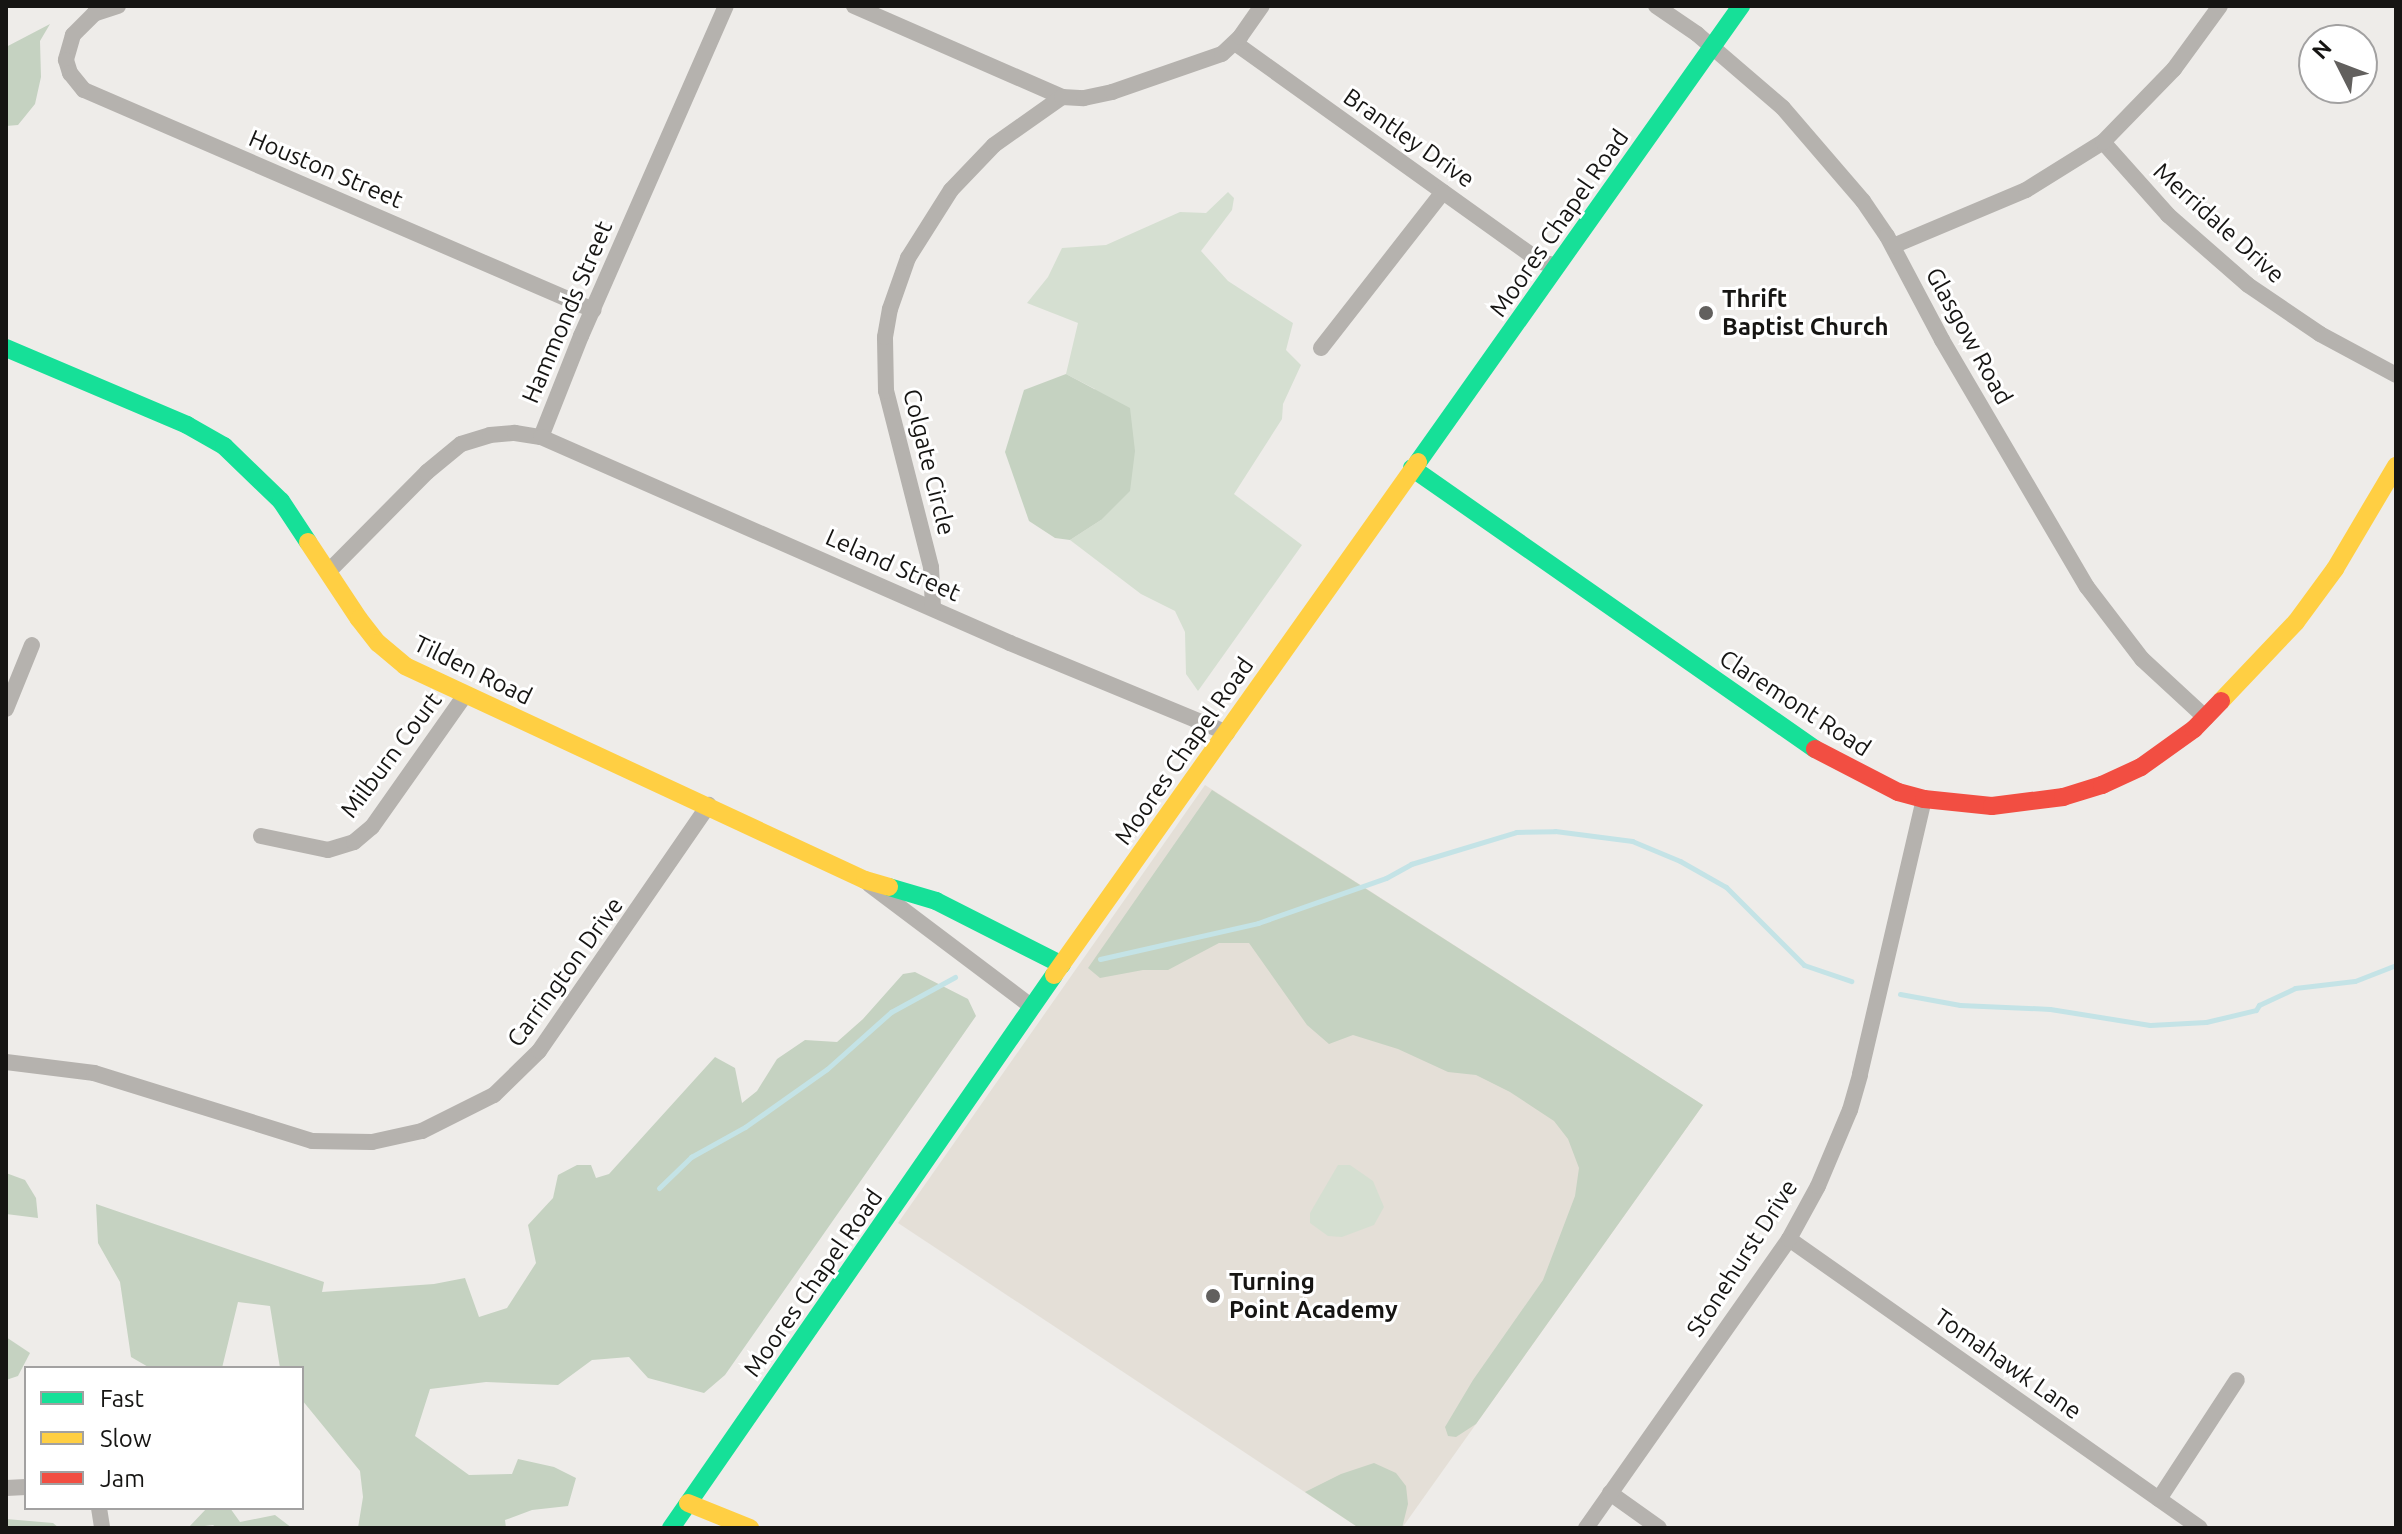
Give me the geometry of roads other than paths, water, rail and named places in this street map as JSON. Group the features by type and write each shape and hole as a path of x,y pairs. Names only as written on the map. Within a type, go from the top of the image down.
{"street":[{"name":"Houston Street","path":"118,6 94,14 84,22 67,49 66,60 75,82 102,99 593,310"},
{"name":"Hammonds Street","path":"328,572 427,472 461,444 490,435 541,437 726,6"},
{"path":"854,6 1062,97 1084,98 1112,92 1205,61 1235,43 1262,6"},
{"name":"Glasgow Road","path":"1656,6 1713,48 1812,138 1893,246 1942,340 2087,587 2142,659 2206,718"},
{"name":"Moores Chapel Road","path":"671,1528 1032,1007 1741,6"},
{"path":"1893,246 2026,190 2103,142 2174,69 2220,6"},
{"name":"Brantley Drive","path":"1235,43 1541,262 1558,266"},
{"name":"Colgate Circle","path":"933,608 935,585 887,399 885,348 890,309 908,258 951,190 994,145 1062,97"},
{"name":"Merridale Drive","path":"2103,142 2168,215 2248,285 2320,334 2396,375"},
{"path":"1321,348 1443,192"},
{"name":"Tilden Road","path":"6,348 187,425 224,446 281,501 359,619 387,652 423,676 709,805 865,880 936,901 1062,965"},
{"name":"Leland Street","path":"541,437 1227,733"},
{"name":"Claremont Road","path":"1412,468 1823,755 1864,777 1924,799 1992,806 2028,804 2083,792 2141,767 2206,718 2296,622 2335,569 2396,466"},
{"path":"6,709 32,645"},
{"name":"Milburn Court","path":"261,836 328,850 354,842 372,827 465,695"},
{"name":"Stonehurst Drive","path":"1586,1528 1789,1239 1818,1186 1850,1110 1924,799"},
{"name":"Carrington Drive","path":"6,1062 94,1073 312,1141 372,1142 422,1131 494,1095 539,1051 709,805"},
{"name":"Tilden Road","path":"865,880 1032,1007"},
{"name":"Tomahawk Lane","path":"1789,1239 2200,1528"},
{"path":"2159,1499 2237,1380"},
{"path":"1610,1493 1659,1528"},
{"path":"688,1503 750,1528"}],"waterway":[{"path":"1100,959 1258,923 1386,878 1411,864 1516,832 1555,831 1632,841 1680,861 1726,887 1804,965 1851,981"},
{"path":"1900,994 1960,1005 2050,1009 2150,1025 2206,1022 2256,1010 2259,1005 2295,988 2355,981 2396,965"},
{"path":"659,1188 691,1157 745,1127 827,1069 891,1012 955,977"}],"place":[{"name":"Thrift Baptist Church","path":"1706,313"},
{"name":"Turning Point Academy","path":"1213,1296"}]}
